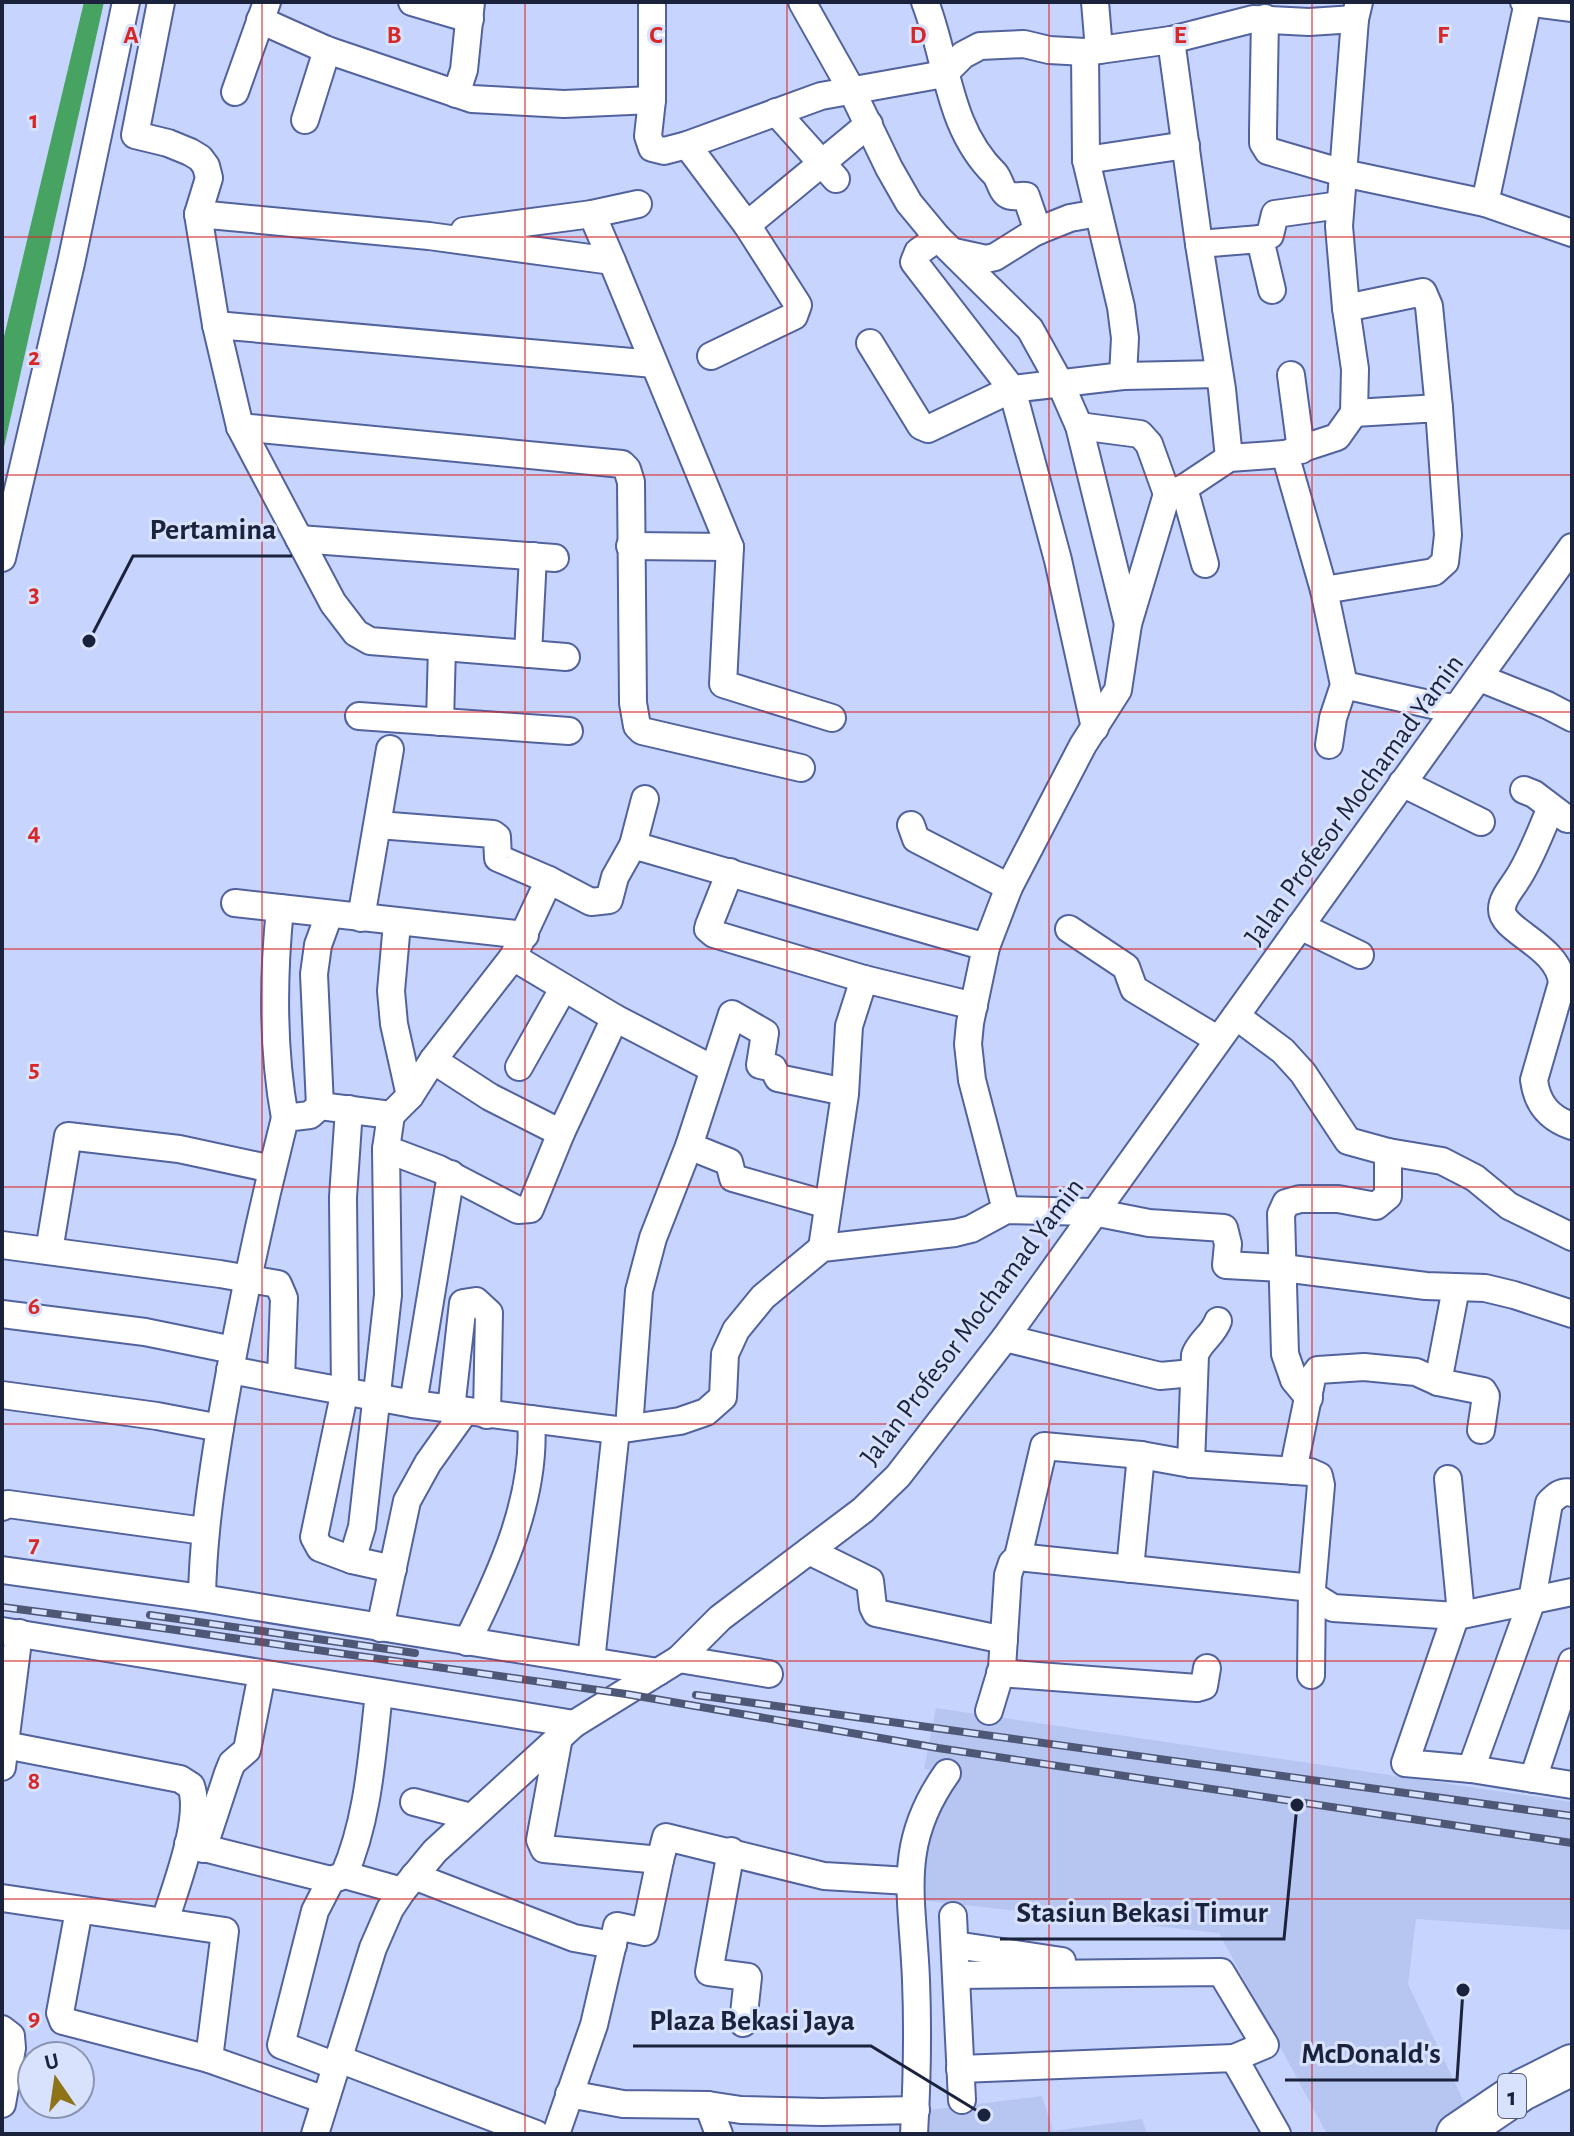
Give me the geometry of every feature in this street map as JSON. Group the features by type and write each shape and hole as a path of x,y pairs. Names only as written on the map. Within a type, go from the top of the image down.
{"highway":[{"name":"1","path":"1472,2132 1522,2090 1572,2065"},
{"name":"1","path":"1472,2132 1572,2086"}],"street":[{"path":"3,549 71,263 126,2"},
{"path":"161,2 135,135 168,143 200,158 206,166 209,178 198,214 216,325 240,427 333,603 356,633 370,641 566,657"},
{"path":"412,2 470,11 464,70 456,94"},
{"path":"652,2 649,145 664,151 821,96 944,74 963,55 980,46 1024,44 1049,50 1092,51 1171,40 1256,13 1309,22 1357,10 1339,226 1355,369 1354,413 1337,437 1293,452 1229,458 1175,491 1128,624 1118,690 1083,745 1009,887 986,947 968,1044 972,1080 1006,1210"},
{"path":"802,2 909,203 946,245 1030,329 1061,385 1079,426 1128,624"},
{"path":"925,2 944,74 971,146 989,171 994,173 1005,193 1026,196 1038,231"},
{"path":"1095,2 1086,160 1121,307 1125,338 1123,376"},
{"path":"1485,203 1532,2 1572,8"},
{"path":"235,92 264,11 327,50 482,100 550,103 652,100"},
{"path":"1256,13 1263,131 1268,151 1343,173 1485,203 1572,233"},
{"path":"1171,40 1229,458"},
{"path":"305,120 327,50"},
{"path":"776,112 830,172"},
{"path":"747,225 830,172 869,124"},
{"path":"687,145 747,225 798,305 794,316 711,356"},
{"path":"1086,160 1186,145"},
{"path":"429,236 592,214 638,204"},
{"path":"1199,244 1260,239 1270,235 1275,214 1340,205"},
{"path":"1095,728 1058,560 1012,389 915,268 914,256 946,245 986,259 995,257 1038,231 1070,218 1098,213"},
{"path":"198,214 429,236 612,261"},
{"path":"592,214 730,547 723,684 832,718"},
{"path":"1260,239 1272,290"},
{"path":"1324,590 1434,572 1445,562 1448,535 1429,306 1423,292 1346,308"},
{"path":"216,325 654,364"},
{"path":"870,343 923,428 928,429 1012,389 1123,376 1219,374"},
{"path":"1291,375 1293,452 1344,685 1333,718 1329,745"},
{"path":"1354,413 1439,408"},
{"path":"1079,426 1140,434 1149,444 1175,491 1205,564"},
{"path":"240,427 622,464 631,482 633,703 639,728 801,768"},
{"path":"299,539 544,557 528,654"},
{"path":"630,546 730,547"},
{"name":"Jalan Profesor Mochamad Yamin","path":"315,2134 373,1948 390,1909 408,1884 435,1851 566,1731 668,1666 720,1618 889,1486 958,1402 1005,1338 1572,547"},
{"path":"440,722 442,647"},
{"path":"1480,678 1572,718"},
{"path":"1344,685 1456,708"},
{"path":"359,716 569,731"},
{"path":"361,918 390,749"},
{"path":"1402,783 1481,822"},
{"path":"1524,790 1562,813 1504,900 1502,910 1504,919 1541,947 1561,972 1562,983 1534,1080 1536,1093 1554,1120 1572,1126"},
{"path":"378,825 493,834 497,837 498,858 591,902 606,901 633,845 645,799"},
{"path":"911,825 916,839 1009,887"},
{"path":"633,845 986,947"},
{"path":"730,872 709,931 864,979 974,1006"},
{"path":"352,1560 362,1527 388,1295 386,1149 391,1115 410,1096 433,1060 519,946 549,880"},
{"path":"235,903 397,923 519,946 563,989 713,1069"},
{"path":"202,1598 204,1531 220,1428 247,1279 285,1118 278,1081 274,966 280,908"},
{"path":"320,1106 314,974 318,945 329,915"},
{"path":"397,923 391,991 394,1024 410,1096"},
{"path":"1300,926 1360,955"},
{"path":"1069,929 1126,967 1132,987 1137,992 1217,1039"},
{"path":"822,1248 845,1092 849,1026 864,979"},
{"path":"519,1067 563,989"},
{"path":"591,1661 639,1291 653,1238 689,1146 729,1020 734,1014 765,1033 760,1065 773,1068 778,1078 845,1092"},
{"path":"1236,1016 1283,1051 1303,1073 1348,1141 1388,1152 1442,1161 1475,1178 1509,1206 1570,1229"},
{"path":"386,1149 451,1174 518,1210 527,1211 615,1018"},
{"path":"433,1060 490,1097 561,1133"},
{"path":"285,1118 310,1115 320,1106 391,1115"},
{"path":"349,1109 343,1197 345,1390 314,1537 320,1548 352,1560 393,1569"},
{"path":"49,1251 68,1136 179,1149 272,1169"},
{"path":"689,1146 729,1162 733,1178 828,1205"},
{"path":"1309,1398 1294,1380 1285,1354 1279,1235 1281,1214 1286,1203 1318,1198 1376,1206 1382,1203 1388,1196 1388,1152"},
{"path":"413,1404 451,1174"},
{"path":"2,1314 145,1332 281,1378 375,1398 623,1429 680,1421 716,1405 723,1397 725,1354 736,1330 763,1297 822,1248 955,1233 971,1229 1006,1210 1093,1212 1149,1223 1224,1228 1228,1244 1226,1265 1283,1268 1456,1288 1485,1288 1572,1314"},
{"path":"2,1245 278,1284 283,1293 281,1378"},
{"path":"1438,1382 1456,1288"},
{"path":"1191,1464 1193,1373 1198,1347 1218,1321"},
{"path":"1005,1338 1150,1374 1193,1373"},
{"path":"1293,1471 1314,1374 1334,1367 1416,1372 1438,1382 1483,1391 1486,1396 1481,1430"},
{"path":"2,1395 157,1416 220,1428"},
{"path":"380,1628 407,1501 428,1463 468,1411"},
{"path":"467,1642 488,1600 516,1529 531,1464 531,1419"},
{"path":"989,1711 1000,1673 1008,1575 1018,1557 1044,1446 1319,1476 1311,1675"},
{"path":"1130,1569 1141,1455"},
{"path":"1448,1479 1460,1603 1405,1763 1471,1769 1572,1785"},
{"path":"1471,1769 1532,1600 1549,1503 1570,1485"},
{"path":"2,1507 8,1504 204,1531"},
{"path":"809,1551 870,1581 876,1613 1004,1640"},
{"path":"1018,1557 1312,1592 1333,1608 1457,1616 1572,1592"},
{"path":"2,1570 202,1598 591,1661 769,1674"},
{"path":"196,1846 194,1804 191,1786 186,1781 4,1756 11,1632 379,1693 566,1731 540,1840 542,1847 547,1850 660,1860"},
{"path":"1533,1779 1572,1662"},
{"path":"1000,1673 1197,1688 1204,1686 1207,1668"},
{"path":"165,1921 232,1763 247,1750 262,1674"},
{"path":"379,1693 368,1787 357,1839 338,1877 315,1911 280,2041 282,2046 536,2134"},
{"path":"569,2094 623,2104 708,2105 741,2110 822,2112 915,2122 916,1978 910,1862 918,1827 931,1796 947,1773"},
{"path":"414,1802 471,1817"},
{"path":"556,2134 594,2025 617,1926 645,1932 666,1837 824,1876 909,1881"},
{"path":"196,1846 338,1877 408,1884 574,1938 613,1945"},
{"path":"731,1851 709,1972 748,1977 743,2023"},
{"path":"2,1898 225,1931 209,2059"},
{"path":"79,1910 60,2013 63,2021 209,2059 325,2100"},
{"path":"953,1916 962,2100"},
{"path":"955,1945 1140,1973"},
{"path":"956,1975 1221,1972 1265,2045 1234,2058 960,2069"},
{"path":"2,2029 11,2036 12,2042 2,2104"},
{"path":"1234,2058 1277,2134"},
{"path":"708,2105 719,2134"}],"shaded area":[{"path":"84,2 104,2 2,456 2,345"},
{"path":"936,1708 1572,1802 1572,1930 1416,1919 1408,1984 1466,2106 1434,2134 1327,2134 1219,1933 919,1900 918,1859 940,1796 959,1773 924,1769"},
{"path":"1042,2096 1053,2131 1142,2119 1147,2134 920,2134 921,2111"}],"railway":[{"path":"2,1607 626,1694 938,1748 1572,1843"},
{"path":"150,1615 415,1653"},
{"path":"696,1695 1572,1816"}],"place":[{"name":"Pertamina","path":"89,641"},
{"name":"Stasiun Bekasi Timur","path":"1297,1805"},
{"name":"McDonald's","path":"1463,1990"},
{"name":"Plaza Bekasi Jaya","path":"984,2115"}]}
